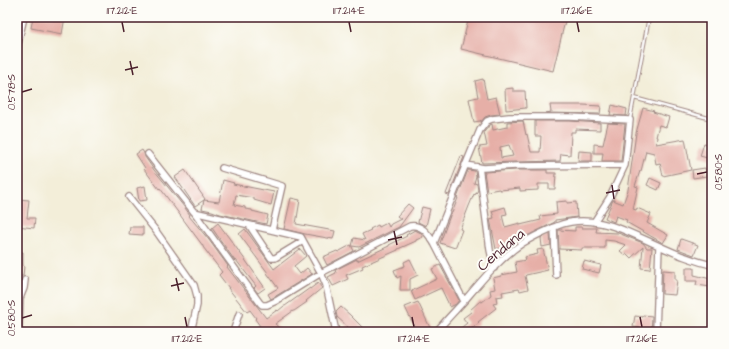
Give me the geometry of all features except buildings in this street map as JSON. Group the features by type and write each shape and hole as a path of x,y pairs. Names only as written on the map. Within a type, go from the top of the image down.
{"street":[{"path":"17,48 24,17"},
{"path":"434,243 482,127 487,121 503,117 570,117 630,120 625,165 610,197 594,222"},
{"path":"148,154 194,212 262,305 267,305 276,301 321,273 414,225 426,231 434,243 464,301"},
{"path":"465,165 479,167 625,165"},
{"path":"479,167 490,250 494,268"},
{"path":"222,168 282,186 272,230"},
{"path":"129,197 156,231 194,285 197,296 197,305 191,332"},
{"path":"194,212 300,237 321,273 326,285 336,332"},
{"name":"Cendana","path":"436,332 494,268 522,243 554,227 569,222 583,221 607,224 698,262 712,265"},
{"path":"249,225 271,258 275,258 303,241"},
{"path":"554,227 556,275"},
{"path":"656,332 659,246"},
{"path":"17,331 19,329 20,298 25,280"},
{"path":"233,332 239,314"}],"lane":[{"path":"630,120 649,17"},
{"path":"634,98 712,119"}]}
